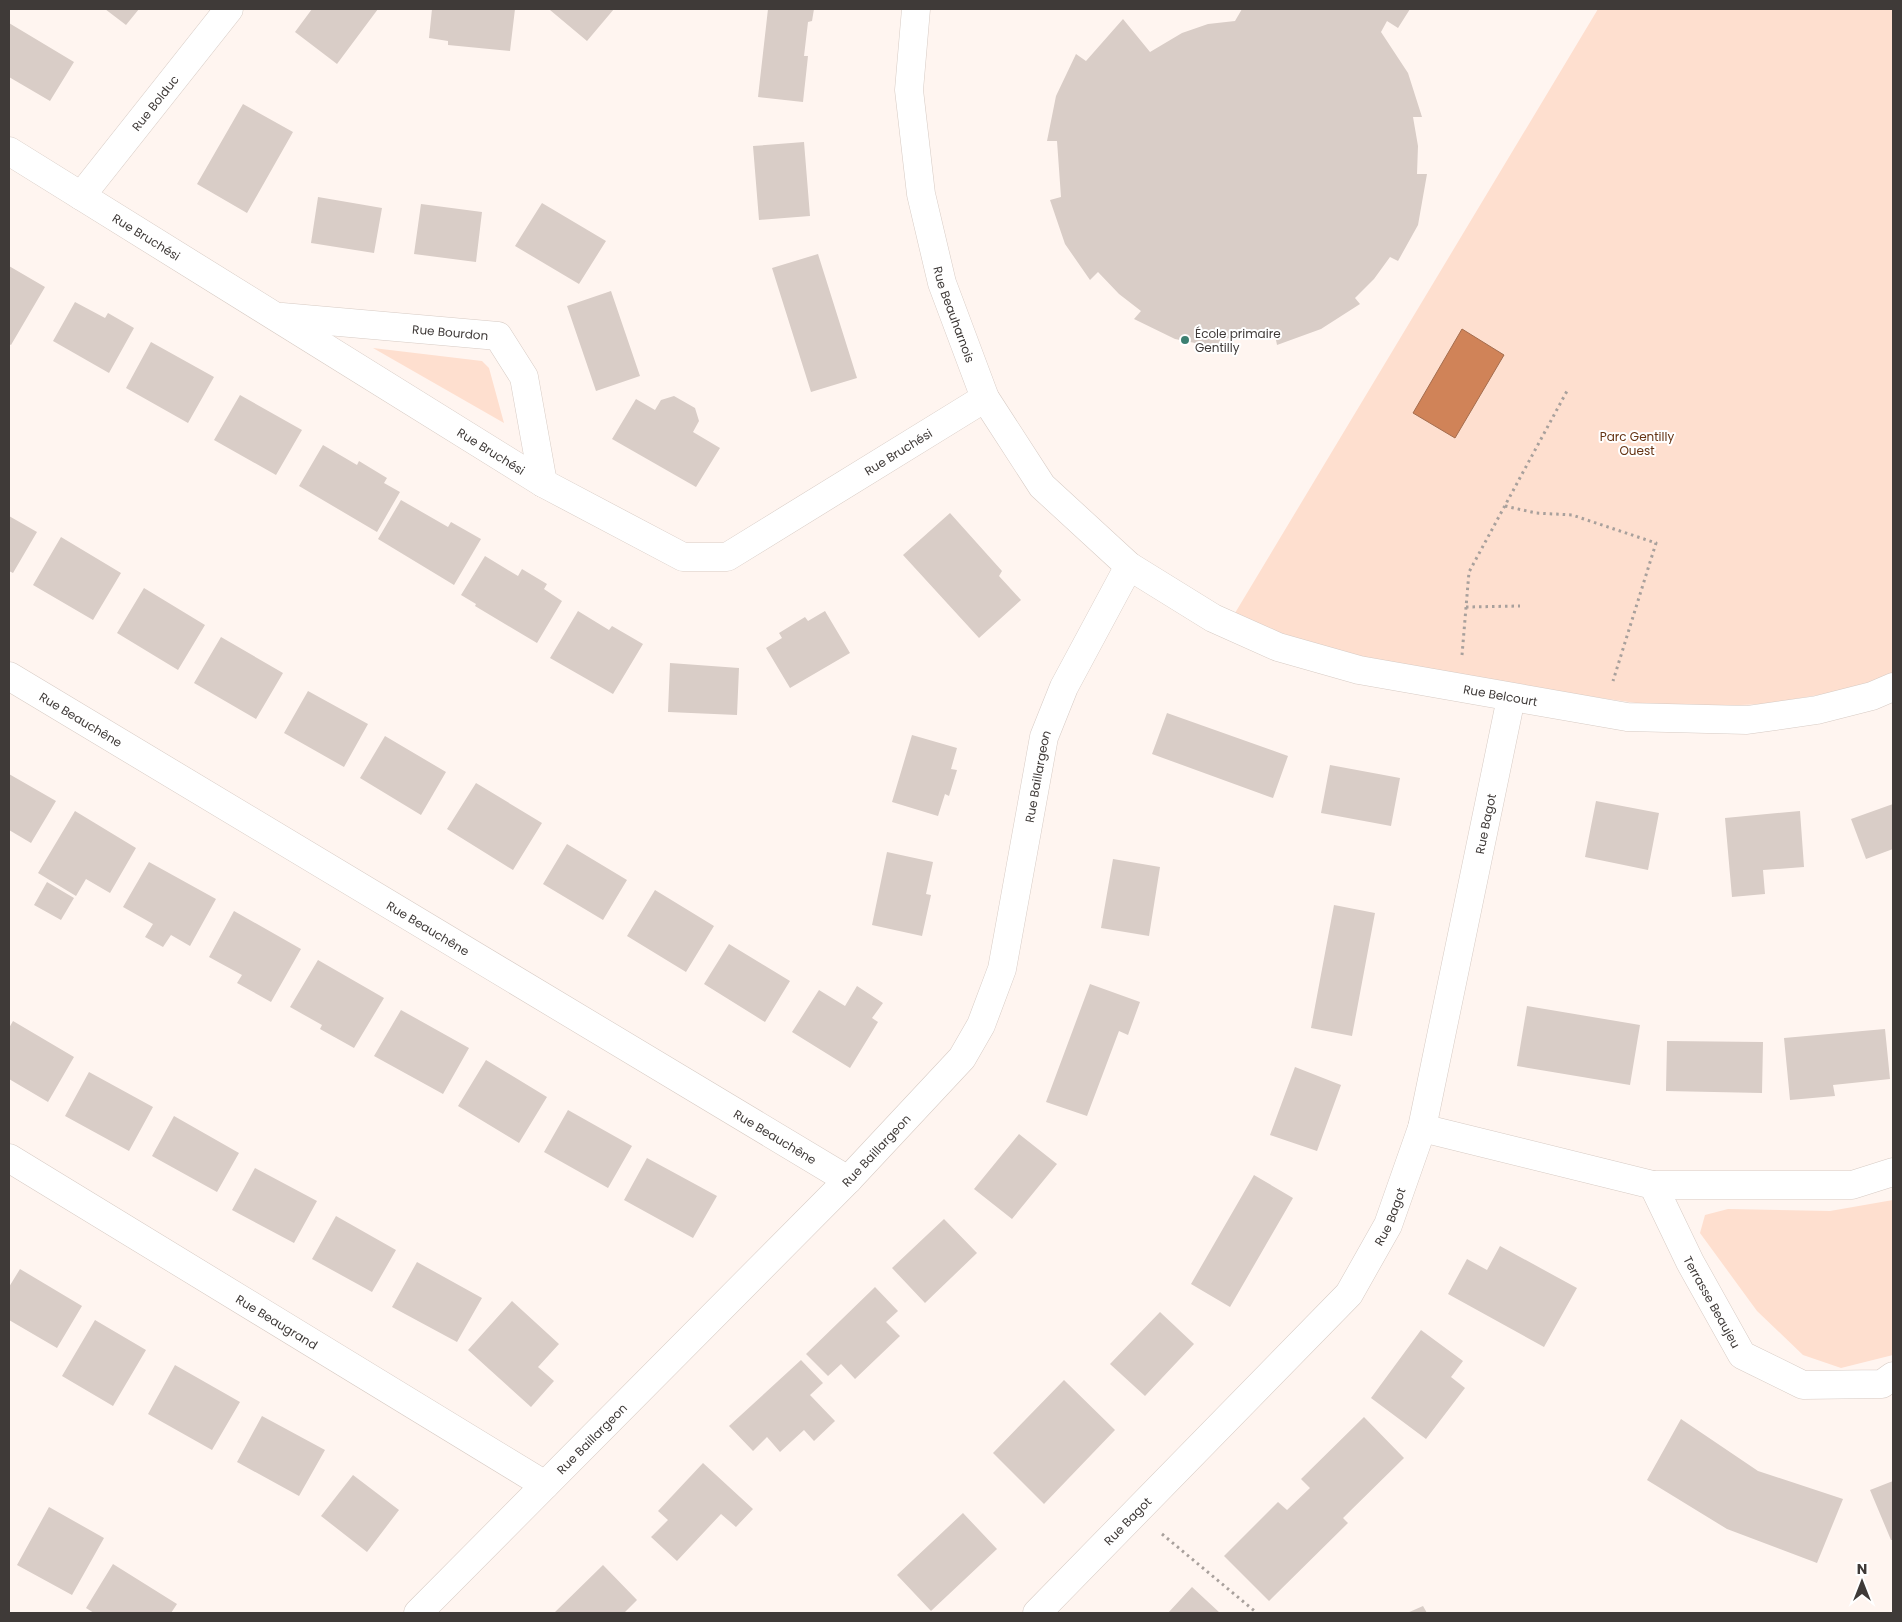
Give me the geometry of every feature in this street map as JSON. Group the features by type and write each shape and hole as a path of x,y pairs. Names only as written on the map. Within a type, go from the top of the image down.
{"street":[{"name":"Rue Bolduc","path":"81,196 229,9"},
{"name":"Rue Beauharnois","path":"916,9 909,90 922,194 942,284 985,398 1042,486 1129,566"},
{"name":"Rue Bruchési","path":"9,151 543,482 683,557 727,557 985,398"},
{"name":"Rue Bourdon","path":"276,316 498,336 524,377 543,482"},
{"name":"Rue Belcourt","path":"1129,566 1213,618 1278,647 1359,670 1627,717 1747,720 1817,710 1872,696 1893,687"},
{"name":"Rue Baillargeon","path":"418,1613 848,1180 962,1058 981,1025 1002,970 1044,737 1064,687 1129,566"},
{"name":"Rue Beauchêne","path":"9,676 848,1180"},
{"name":"Rue Bagot","path":"1037,1613 1349,1294 1388,1225 1422,1128 1511,698"},
{"path":"1422,1128 1653,1185 1852,1185 1893,1172"},
{"name":"Rue Beaugrand","path":"9,1158 545,1485"},
{"name":"Terrasse Beaujeu","path":"1653,1185 1690,1262 1742,1355 1803,1385 1882,1384 1893,1376"}],"path":[{"path":"1459,688 1469,572 1567,391"},
{"path":"1505,506 1536,513 1572,515 1656,543 1621,654"},
{"path":"1466,607 1520,606"},
{"path":"1136,1512 1257,1613"}],"green space":[{"name":"Parc Gentilly Ouest","path":"1598,9 1893,9 1893,677 1872,686 1764,704 1671,708 1454,677 1355,658 1232,618"},
{"path":"373,348 482,361 489,368 504,423"},
{"path":"1893,1200 1893,1355 1841,1368 1803,1355 1757,1311 1700,1233 1705,1215 1728,1209 1830,1211"}],"shaded area":[{"path":"1462,329 1504,355 1455,438 1413,413"}],"building":[{"path":"105,9 139,9 126,25"},
{"path":"312,9 378,9 337,64 295,32"},
{"path":"432,9 515,9 510,51 448,45 448,41 429,38"},
{"path":"614,9 587,41 550,10"},
{"path":"768,9 814,9 812,21 808,22 804,56 808,56 803,102 758,97"},
{"path":"1242,9 1410,9 1398,28 1387,21 1381,32 1408,73 1422,117 1413,117 1418,146 1417,174 1427,174 1418,225 1398,261 1390,257 1374,279 1355,298 1360,304 1321,329 1277,345 1275,335 1249,339 1220,338 1220,348 1175,339 1134,319 1141,311 1119,294 1098,272 1090,280 1065,244 1050,200 1061,197 1057,141 1047,141 1056,96 1076,54 1086,61 1123,19 1150,52 1182,33 1208,24 1235,21"},
{"path":"9,23 74,62 50,101 9,77"},
{"path":"243,104 293,132 247,213 197,184"},
{"path":"804,142 810,216 759,220 753,146"},
{"path":"318,197 382,208 374,253 311,243"},
{"path":"542,203 606,241 579,284 515,246"},
{"path":"421,204 482,212 476,262 414,254"},
{"path":"818,254 857,378 811,392 772,268"},
{"path":"9,266 45,287 11,345 9,344"},
{"path":"611,291 640,376 596,391 567,306"},
{"path":"75,302 105,318 108,313 134,328 109,373 53,341"},
{"path":"151,342 214,377 188,423 126,388"},
{"path":"240,395 302,430 276,475 214,440"},
{"path":"674,396 695,408 699,421 693,432 720,448 696,487 612,439 636,399 655,410 661,400"},
{"path":"323,445 357,465 359,461 387,478 384,483 400,492 377,532 299,486"},
{"path":"401,500 448,527 451,522 481,539 454,585 378,539"},
{"path":"950,513 1002,571 999,576 1021,600 979,638 903,555"},
{"path":"9,516 37,532 13,573 9,571"},
{"path":"61,537 121,573 93,620 33,585"},
{"path":"485,556 518,576 522,569 547,584 544,589 562,601 537,643 475,606 476,604 461,595"},
{"path":"144,588 205,625 178,670 117,633"},
{"path":"578,611 609,630 612,626 643,644 613,694 550,658"},
{"path":"825,611 850,653 790,688 766,648 782,638 779,633 805,617 808,621"},
{"path":"221,637 283,673 256,719 194,683"},
{"path":"670,663 739,668 737,715 668,712"},
{"path":"308,691 368,724 344,767 284,733"},
{"path":"1167,713 1288,756 1273,798 1152,754"},
{"path":"912,735 957,748 951,769 957,770 949,796 945,794 938,816 892,802"},
{"path":"385,736 446,772 421,815 360,778"},
{"path":"1330,765 1400,778 1391,826 1321,813"},
{"path":"9,774 56,801 31,843 9,830"},
{"path":"476,783 542,823 513,870 447,829"},
{"path":"1596,801 1659,813 1648,870 1585,857"},
{"path":"1893,804 1893,849 1866,859 1851,819"},
{"path":"75,811 136,848 110,893 86,879 76,896 38,873"},
{"path":"1800,811 1804,867 1763,870 1765,894 1732,897 1725,818"},
{"path":"567,844 627,880 603,920 543,884"},
{"path":"887,852 933,862 926,894 931,895 922,936 872,925"},
{"path":"1113,859 1160,867 1149,936 1101,928"},
{"path":"149,862 216,899 190,946 171,935 163,947 145,937 153,924 123,907"},
{"path":"47,882 74,898 61,920 34,905"},
{"path":"655,890 714,926 686,972 627,936"},
{"path":"1334,905 1375,913 1352,1036 1311,1028"},
{"path":"234,911 301,949 271,1002 237,983 242,975 209,957"},
{"path":"729,944 790,981 765,1022 704,984"},
{"path":"318,960 384,998 354,1048 320,1029 322,1025 290,1007"},
{"path":"1090,984 1140,1002 1128,1035 1119,1031 1087,1116 1046,1102"},
{"path":"857,986 883,1003 872,1018 878,1022 850,1068 792,1032 819,990 845,1006"},
{"path":"1527,1006 1640,1025 1630,1085 1517,1066"},
{"path":"401,1010 469,1048 443,1094 374,1056"},
{"path":"13,1021 74,1057 48,1102 9,1079 9,1028"},
{"path":"1885,1029 1890,1079 1833,1085 1835,1096 1790,1100 1784,1038"},
{"path":"1667,1041 1763,1042 1762,1093 1666,1091"},
{"path":"486,1060 547,1097 519,1143 458,1106"},
{"path":"1295,1067 1341,1085 1317,1151 1270,1135"},
{"path":"89,1072 153,1107 129,1151 65,1116"},
{"path":"568,1110 632,1146 608,1188 544,1152"},
{"path":"174,1116 239,1153 217,1192 152,1156"},
{"path":"1019,1134 1057,1164 1012,1219 974,1189"},
{"path":"647,1158 717,1196 693,1238 624,1200"},
{"path":"255,1168 317,1201 294,1243 232,1210"},
{"path":"1254,1175 1293,1198 1230,1307 1191,1284"},
{"path":"336,1216 396,1250 372,1292 312,1259"},
{"path":"944,1219 977,1253 925,1303 892,1268"},
{"path":"1500,1246 1577,1288 1544,1347 1448,1294 1467,1259 1487,1270"},
{"path":"417,1262 482,1298 457,1342 392,1307"},
{"path":"20,1269 82,1306 57,1348 9,1320 9,1287"},
{"path":"875,1287 898,1311 886,1322 900,1336 855,1379 841,1364 828,1376 806,1354"},
{"path":"512,1301 559,1344 538,1367 554,1381 531,1407 468,1350"},
{"path":"1160,1312 1194,1344 1145,1396 1110,1364"},
{"path":"95,1320 146,1350 113,1406 62,1376"},
{"path":"1421,1330 1463,1361 1451,1377 1465,1388 1426,1439 1371,1398"},
{"path":"801,1360 823,1383 810,1395 835,1421 814,1441 804,1430 780,1452 767,1437 753,1451 729,1426"},
{"path":"175,1365 240,1402 212,1450 148,1414"},
{"path":"1064,1380 1115,1430 1044,1504 993,1453"},
{"path":"262,1416 325,1450 299,1496 237,1462"},
{"path":"1364,1417 1404,1458 1343,1518 1348,1523 1269,1601 1224,1556 1278,1502 1287,1510 1310,1488 1301,1479"},
{"path":"1681,1419 1758,1471 1843,1499 1817,1563 1727,1529 1647,1480"},
{"path":"703,1463 753,1509 736,1527 721,1514 677,1561 651,1537 668,1520 658,1511"},
{"path":"353,1475 399,1510 367,1552 321,1516"},
{"path":"1893,1481 1893,1540 1891,1540 1870,1490"},
{"path":"49,1507 104,1538 72,1595 17,1565"},
{"path":"963,1513 997,1549 931,1611 897,1575"},
{"path":"113,1564 177,1604 171,1613 94,1613 86,1608"},
{"path":"603,1565 637,1600 624,1613 554,1613"},
{"path":"1192,1587 1220,1613 1168,1613"},
{"path":"1423,1606 1427,1613 1407,1613"}],"place":[{"name":"École primaire Gentilly","path":"1185,340"}]}
